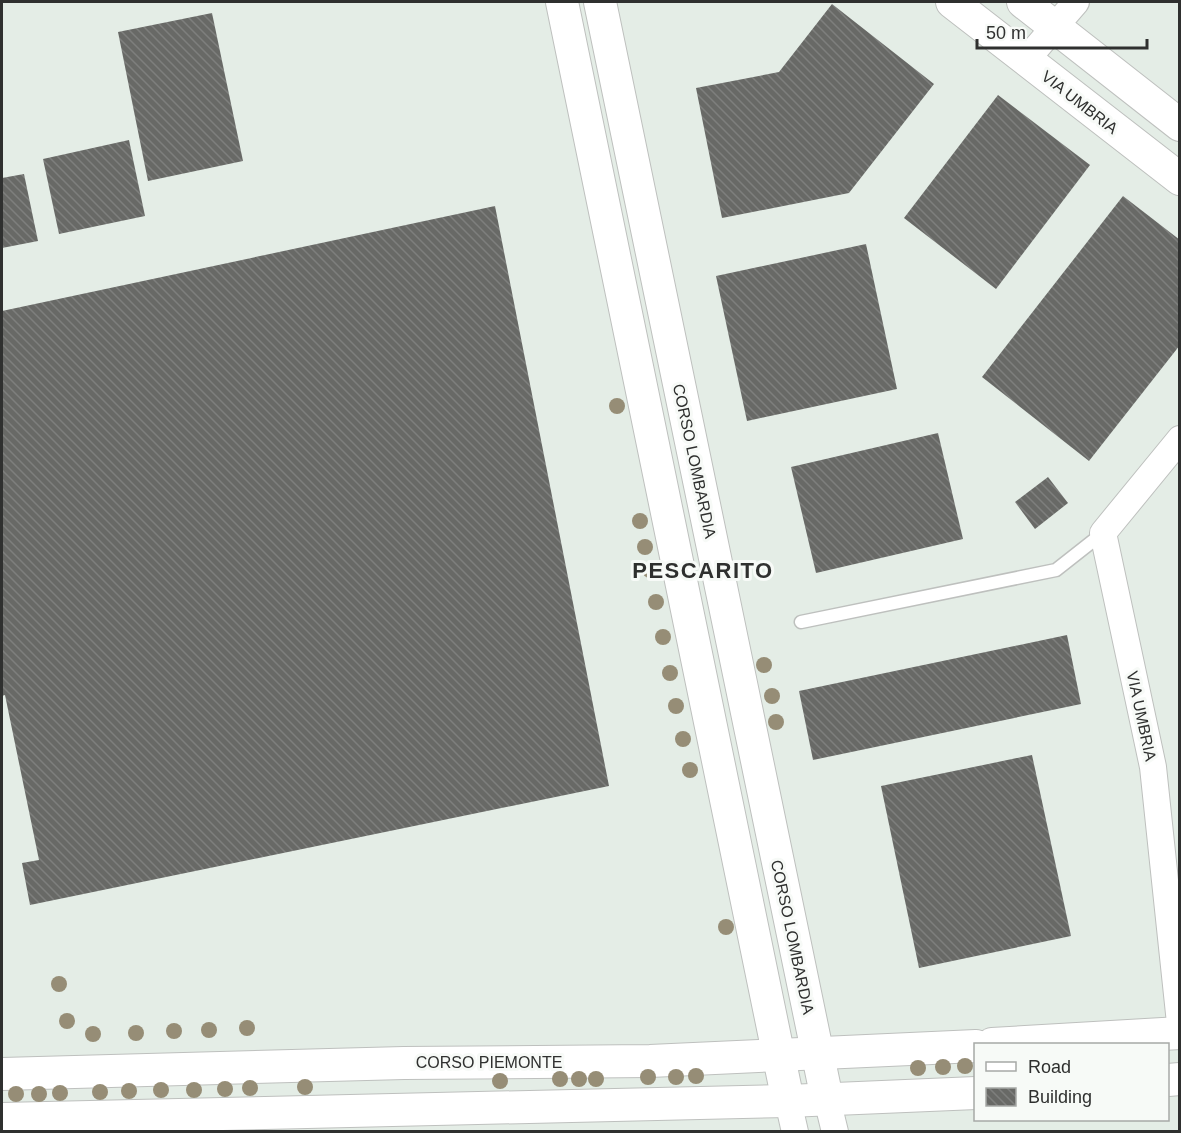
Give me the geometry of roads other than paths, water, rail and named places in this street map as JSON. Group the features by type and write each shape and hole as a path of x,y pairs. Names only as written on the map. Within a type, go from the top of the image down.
{"street":[{"path":"562,2 795,1131"},
{"name":"CORSO LOMBARDIA","path":"600,2 835,1131"},
{"name":"VIA UMBRIA","path":"951,2 1179,179"},
{"path":"1023,2 1179,125"},
{"path":"1026,60 1076,2"},
{"path":"1103,533 1179,439"},
{"path":"669,521 706,514"},
{"name":"VIA UMBRIA","path":"1103,533 1153,766 1179,1023"},
{"path":"1009,1043 1179,1033"},
{"name":"CORSO PIEMONTE","path":"2,1074 404,1063 650,1061 974,1046"},
{"path":"404,1063 406,1109"},
{"path":"2,1119 788,1101 974,1093"}],"lane":[{"path":"801,622 1056,570 1103,533"}],"district":[{"name":"PESCARITO","path":"703,570"}]}
